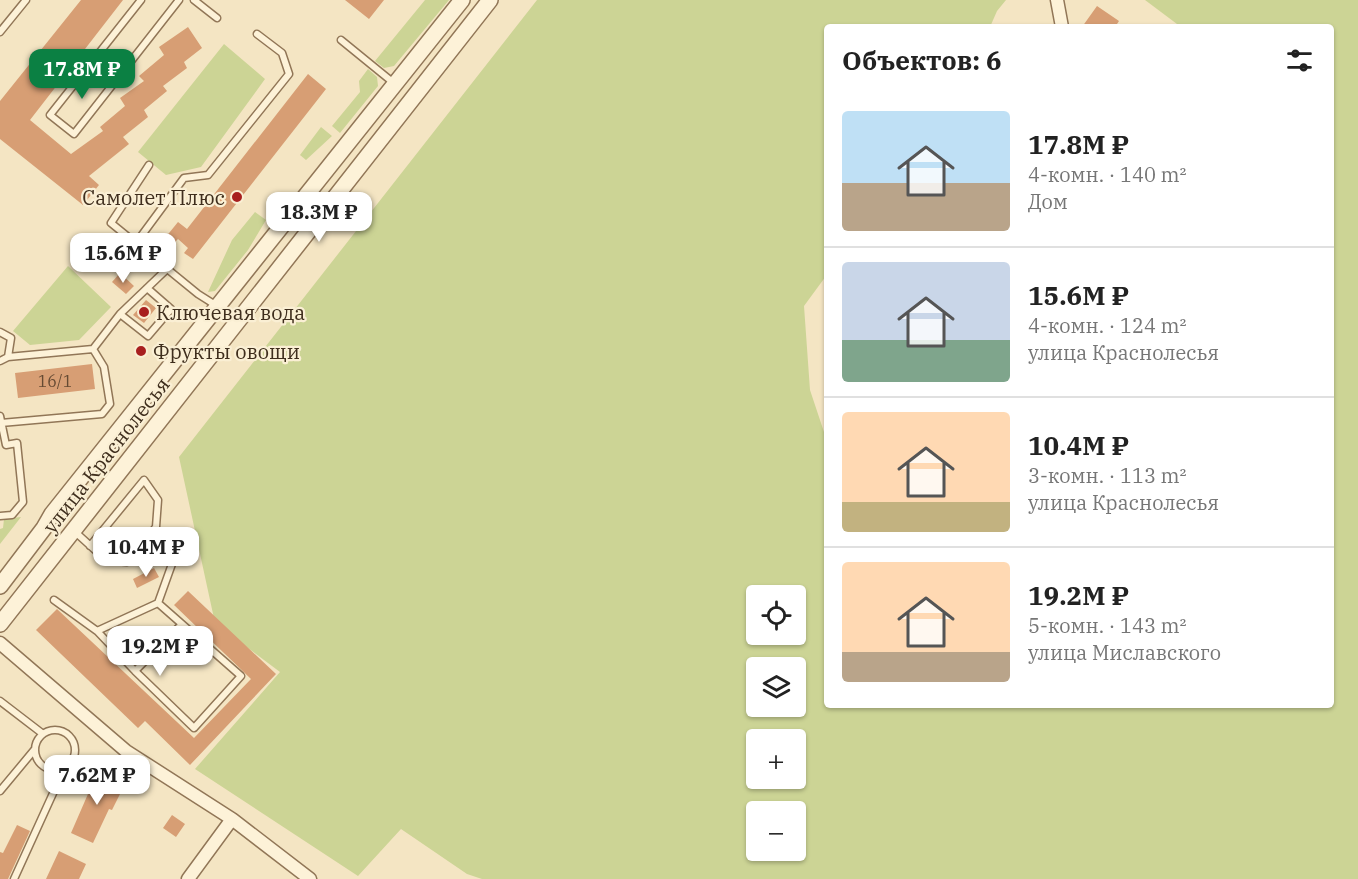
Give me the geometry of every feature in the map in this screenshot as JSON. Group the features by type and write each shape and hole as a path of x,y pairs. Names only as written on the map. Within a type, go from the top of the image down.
{"street":[{"name":"улица Краснолесья","path":"0,586 52,514 462,0"},
{"name":"улица Краснолесья","path":"0,624 489,0"},
{"path":"1057,0 1061,24"},
{"path":"52,514 73,530"},
{"path":"0,643 126,751 232,819 310,879"},
{"path":"188,879 232,819"}],"lane":[{"path":"0,32 26,0"},
{"path":"141,0 50,115 74,134 179,0"},
{"path":"194,0 217,18"},
{"path":"136,243 184,178 208,175 289,74 282,53 257,34"},
{"path":"341,40 395,84"},
{"path":"149,165 111,223 198,294 217,306"},
{"path":"0,361 8,357 93,349 120,314 168,268"},
{"path":"120,314 148,336 171,309 147,288"},
{"path":"0,332 11,338 8,357"},
{"path":"0,516 12,515 23,502 16,443 3,445 1,420 102,414 110,404 104,366 93,349"},
{"path":"73,530 90,546 106,560 127,562 156,527 158,500 144,480 90,546"},
{"path":"97,631 158,603 172,564 149,536"},
{"path":"54,600 97,631 194,728 241,676 158,603"},
{"path":"135,671 182,624"},
{"path":"0,700 43,734"},
{"path":"0,791 35,749 43,734 55,730 62,731 71,739 74,745 73,757 65,767 14,879"},
{"path":"35,749 42,765 53,770 65,767"}],"green space":[{"path":"425,0 449,0 394,66 384,68 375,61"},
{"path":"537,0 1006,0 997,11 991,24 824,24 824,279 804,306 810,390 824,432 824,708 1334,708 1334,24 1177,24 1145,0 1358,0 1358,879 482,879 467,874 401,829 358,876 195,769 280,672 215,623 179,457"},
{"path":"224,44 265,79 201,167 166,175 138,152"},
{"path":"368,69 377,77 378,86 340,133 332,126 360,92 359,81"},
{"path":"321,127 332,136 306,160 300,155"},
{"path":"255,212 266,220 248,250 215,291 208,292 232,240"},
{"path":"68,266 111,307 79,340 30,345 13,331"},
{"path":"21,517 0,544 0,529 3,528 4,519"}],"building":[{"path":"81,0 123,0 30,120 71,154 103,131 100,127 125,106 120,98 144,81 139,76 164,55 159,47 188,27 202,48 184,62 187,68 163,86 167,91 144,110 148,117 123,137 129,144 89,176 99,185 83,205 0,139 0,101"},
{"path":"345,0 384,0 369,19"},
{"path":"1097,6 1119,21 1117,24 1084,24"},
{"path":"308,74 326,89 193,259 184,253 188,248 178,239 173,244 165,238 178,222 187,229"},
{"path":"120,273 134,286 126,294 112,282"},
{"path":"146,300 156,308 144,323 133,315"},
{"path":"92,364 95,389 18,398 15,373"},
{"path":"154,568 159,577 137,588 133,579"},
{"path":"188,591 276,674 190,765 145,721 138,728 36,630 57,609 194,738 251,679 174,605"},
{"path":"98,771 125,784 112,810 109,809 93,843 71,833"},
{"path":"172,815 185,824 176,837 163,828"},
{"path":"17,825 30,831 8,879 0,879 0,852 3,853"},
{"path":"59,851 86,864 79,879 46,879"}],"place":[{"name":"Самолет Плюс","path":"237,197"},
{"name":"Ключевая вода","path":"144,312"},
{"name":"Фрукты овощи","path":"141,351"}]}
